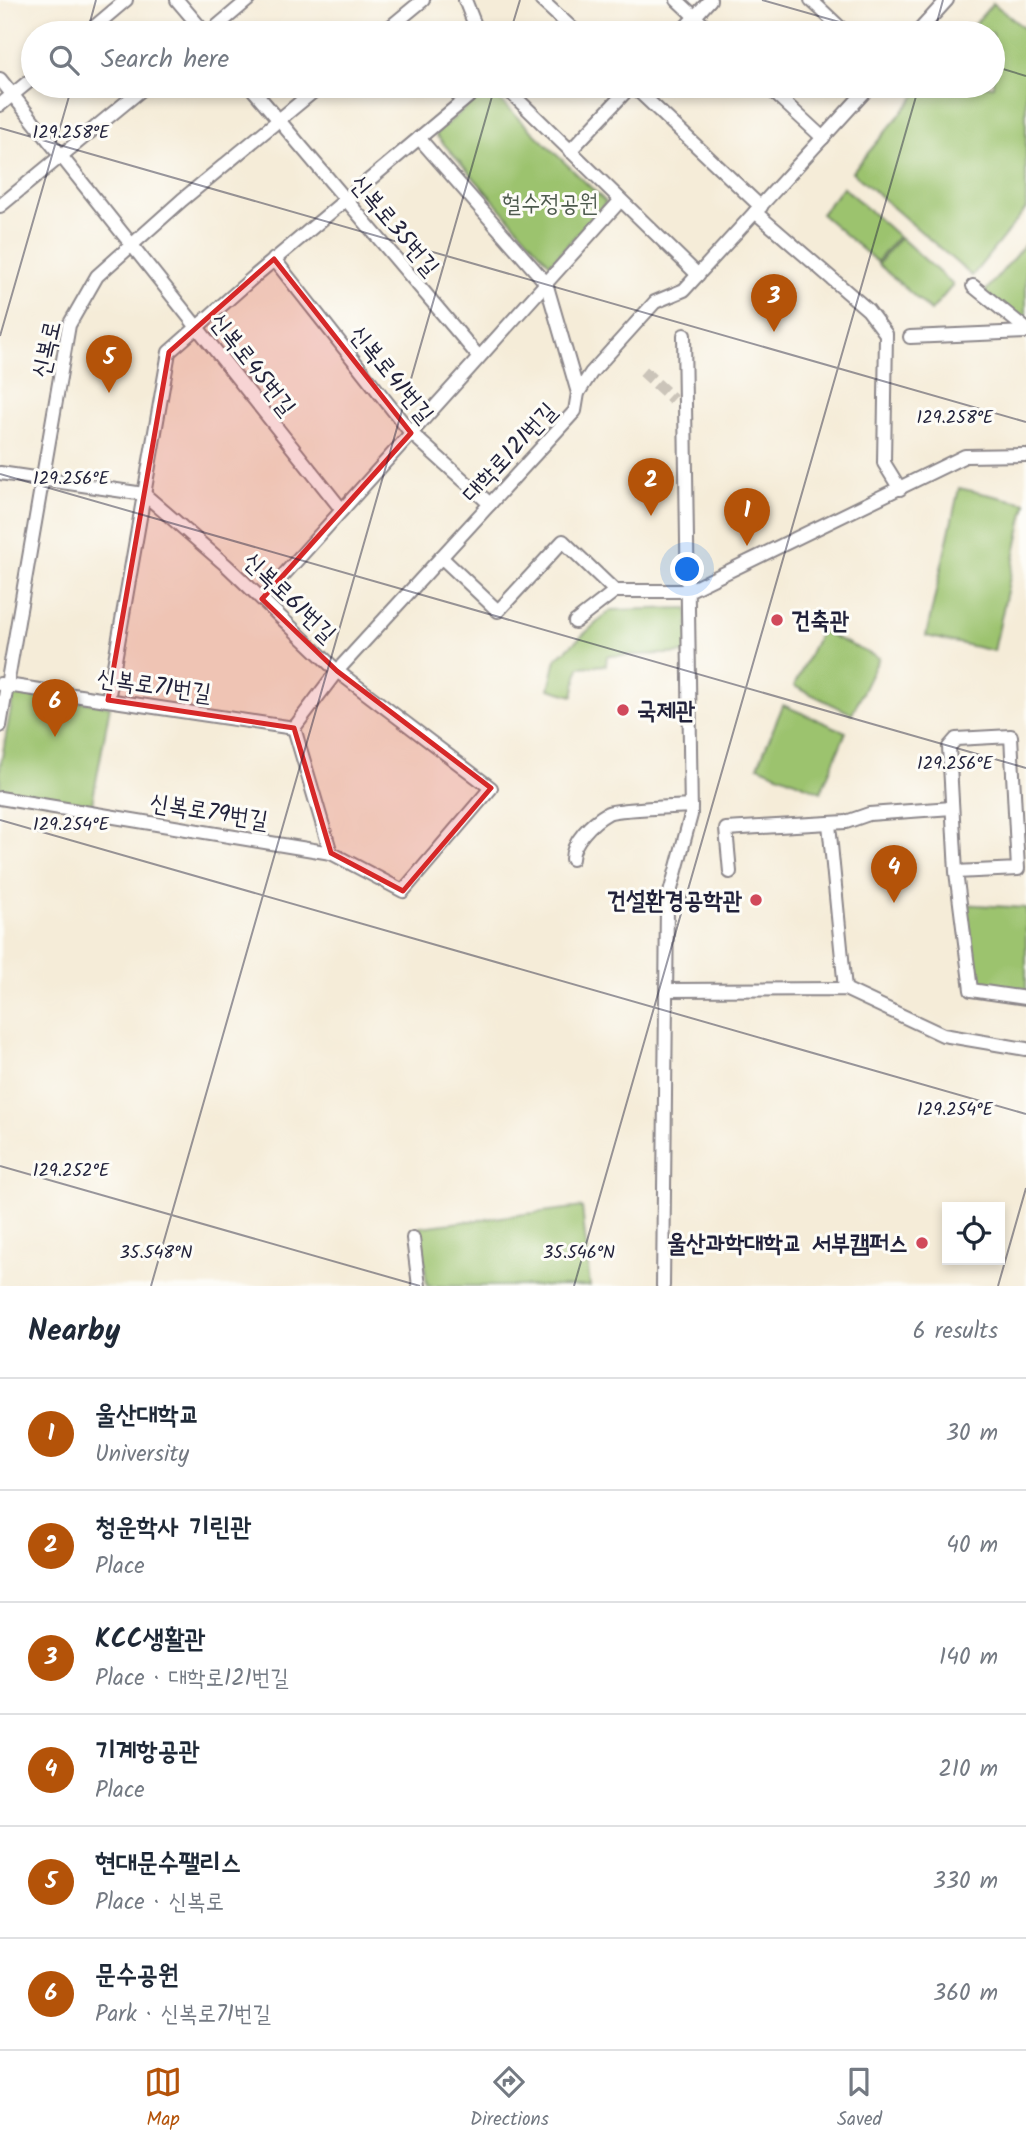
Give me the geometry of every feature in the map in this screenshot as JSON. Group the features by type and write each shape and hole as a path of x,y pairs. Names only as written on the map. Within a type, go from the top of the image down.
{"street":[{"path":"101,21 126,0"},
{"path":"177,0 196,21"},
{"path":"222,21 248,0"},
{"path":"398,21 423,0"},
{"path":"465,0 473,21"},
{"path":"541,0 564,21"},
{"path":"677,0 699,21"},
{"path":"691,21 710,0"},
{"path":"811,0 833,21"},
{"path":"928,21 946,0"},
{"name":"신복로45번길","path":"0,79 342,510"},
{"path":"0,105 21,88"},
{"path":"0,206 131,98"},
{"name":"신복로35번길","path":"260,98 479,357"},
{"name":"신복로","path":"0,726 4,684 69,325 97,276 305,98"},
{"path":"108,700 169,352 467,98"},
{"path":"517,98 698,275"},
{"path":"570,151 621,98"},
{"path":"644,98 758,209 868,310 886,334 884,463 900,489"},
{"path":"780,98 823,138"},
{"name":"대학로121번길","path":"294,728 337,671 575,411 578,393 591,373 654,302 684,290 859,98"},
{"path":"419,138 546,283 578,393"},
{"path":"262,599 620,201"},
{"name":"신복로41번길","path":"274,260 411,433 490,504"},
{"path":"973,286 1026,330"},
{"path":"910,337 1026,330"},
{"path":"663,1286 667,904 691,815 684,335"},
{"path":"673,399 685,411"},
{"path":"575,622 615,591 688,591 965,456 1026,455"},
{"path":"0,472 144,494"},
{"name":"신복로61번길","path":"144,494 227,566 337,671 491,788 402,891"},
{"path":"441,557 498,611 563,541 615,591"},
{"name":"신복로71번길","path":"4,684 294,728"},
{"path":"294,728 331,853"},
{"path":"956,872 1018,869 1011,736 956,739 949,747 952,808 956,872 971,990 1026,998"},
{"name":"신복로79번길","path":"0,798 331,853 402,891"},
{"path":"572,859 576,841 609,812 691,806"},
{"path":"730,872 726,829 829,824 846,822 869,814 952,808"},
{"path":"829,824 845,989"},
{"path":"666,990 845,989 943,1035 1026,1049"},
{"path":"413,1238 419,1286"}],"highlighted area":[{"path":"274,259 411,433 262,599 337,671 491,788 403,891 331,853 294,728 108,700 169,352"}],"green space":[{"path":"993,3 1026,30 1026,209 972,276 852,172 914,98 1005,98 1005,21 977,21"},
{"name":"헐수정공원","path":"477,98 497,98 606,202 550,264 435,134"},
{"path":"843,187 898,236 877,262 821,214"},
{"path":"900,237 953,285 931,311 878,264"},
{"path":"1026,243 1026,329 983,294"},
{"path":"959,488 1026,503 994,651 926,636"},
{"path":"688,608 689,653 607,656 606,665 579,667 573,696 549,689 556,659 611,610"},
{"path":"821,631 879,658 852,714 794,686"},
{"path":"14,692 110,706 91,809 0,794 0,768"},
{"path":"783,705 846,732 821,792 758,766"},
{"path":"960,904 1026,908 1026,998 971,990"},
{"path":"582,1207 590,1286 427,1286 420,1227"}],"tunnel":[{"path":"643,371 673,399"}],"place":[{"name":"KCC생활관","path":"774,332"},
{"name":"현대문수팰리스","path":"109,393"},
{"name":"청운학사 기린관","path":"651,516"},
{"name":"울산대학교","path":"747,546"},
{"name":"건축관","path":"777,620"},
{"name":"국제관","path":"623,710"},
{"name":"문수공원","path":"55,737"},
{"name":"건설환경공학관","path":"756,900"},
{"name":"기계항공관","path":"894,903"},
{"name":"울산과학대학교 서부캠퍼스","path":"922,1243"}]}
